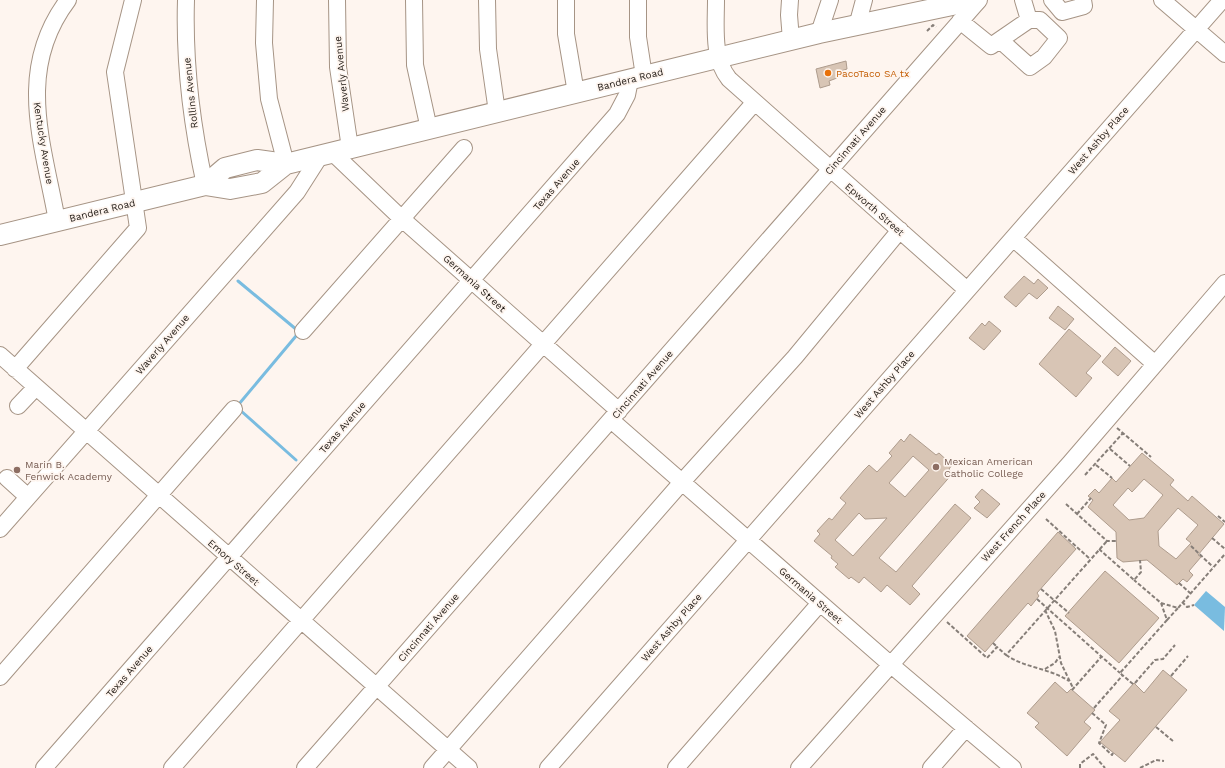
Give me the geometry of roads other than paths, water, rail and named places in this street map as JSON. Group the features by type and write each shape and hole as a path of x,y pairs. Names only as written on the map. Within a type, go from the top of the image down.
{"main road":[{"name":"Bandera Road","path":"0,235 205,185 230,190 262,183 286,164 819,33 857,26 913,7 937,12 977,0"}],"street":[{"name":"Kentucky Avenue","path":"57,221 38,111 37,81 38,65 47,36 68,0"},
{"path":"15,369 138,228 114,72 133,0"},
{"name":"Rollins Avenue","path":"186,0 185,48 191,109 196,148 205,185"},
{"path":"265,0 264,43 269,98 286,164"},
{"name":"Waverly Avenue","path":"0,529 334,152 338,67 337,0"},
{"path":"414,0 415,65 429,129"},
{"path":"487,0 488,49 497,112"},
{"path":"566,0 566,34 576,93"},
{"name":"Texas Avenue","path":"44,768 617,114 637,78 638,0"},
{"path":"716,0 718,58"},
{"path":"790,0 789,15 791,40"},
{"path":"819,33 830,0"},
{"path":"857,26 864,0"},
{"name":"Cincinnati Avenue","path":"305,768 977,0"},
{"path":"1023,0 1030,20"},
{"path":"1052,0 1062,12 1084,6 1083,0"},
{"path":"1162,0 1198,29 1225,54"},
{"name":"West Ashby Place","path":"548,768 1222,0"},
{"path":"960,21 990,46 1030,20 1040,20 1059,38 1044,57 1030,67 1000,40"},
{"name":"Epworth Street","path":"718,58 728,79 967,290"},
{"path":"172,768 754,103"},
{"path":"303,331 464,148"},
{"name":"Germania Street","path":"334,152 401,218 543,344 682,482 890,664 1013,768"},
{"path":"432,768 682,482 795,357 900,230"},
{"path":"1013,238 1155,364"},
{"name":"West French Place","path":"800,768 1225,283"},
{"name":"Emory Street","path":"0,355 469,768"},
{"path":"18,406 36,387"},
{"path":"0,677 234,409"},
{"path":"7,478 28,497"},
{"path":"676,768 820,603"},
{"path":"931,768 966,728"}],"water":[{"path":"1206,591 1225,607 1224,631 1194,605"}],"waterway":[{"path":"238,281 297,330 296,336 239,404 240,410 296,460"}],"place":[{"name":"PacoTaco SA tx","path":"828,73"},
{"name":"Mexican American Catholic College","path":"936,467"},
{"name":"Marin B. Fenwick Academy","path":"17,470"}]}
